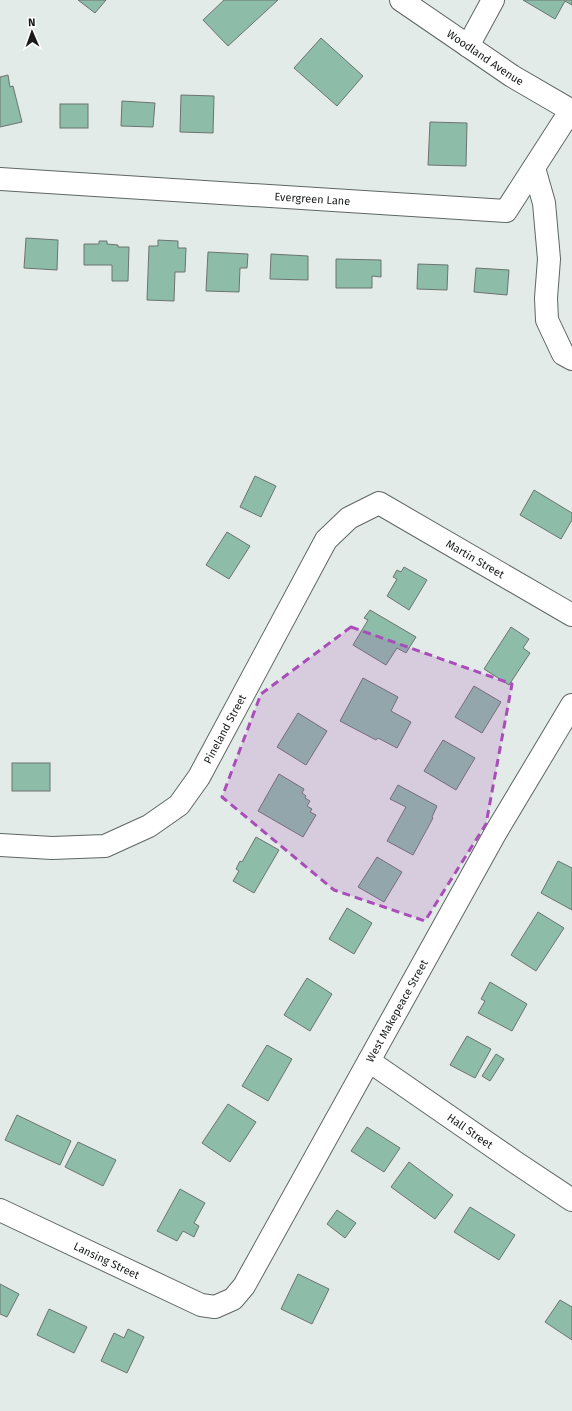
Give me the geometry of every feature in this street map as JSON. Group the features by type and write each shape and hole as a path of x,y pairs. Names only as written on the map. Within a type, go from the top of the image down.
{"street":[{"name":"Woodland Avenue","path":"401,0 512,76 571,110"},
{"path":"468,46 493,0"},
{"name":"Evergreen Lane","path":"0,179 506,211 571,110"},
{"path":"534,168 544,203 549,259 546,298 547,320 563,354 572,359"},
{"name":"Martin Street","path":"379,503 572,615"},
{"name":"Pineland Street","path":"0,845 52,848 105,846 149,826 178,805 199,777 326,540 348,518 379,503"},
{"name":"West Makepeace Street","path":"215,1307 233,1299 244,1286 496,832 572,705"},
{"name":"Hall Street","path":"369,1061 572,1200"},
{"name":"Lansing Street","path":"0,1210 201,1305 215,1307"}],"highlighted area":[{"path":"351,627 512,684 486,824 425,921 334,890 222,797 261,694"}],"building":[{"path":"78,0 106,0 95,13"},
{"path":"224,0 278,0 228,46 203,20"},
{"path":"523,0 572,0 572,5 565,1 555,19"},
{"path":"321,38 363,76 337,106 294,68"},
{"path":"8,75 10,87 13,86 22,122 0,127 0,77"},
{"path":"181,95 214,96 213,133 180,132"},
{"path":"122,101 155,103 153,127 121,126"},
{"path":"60,104 88,104 88,128 60,128"},
{"path":"430,122 467,123 466,166 428,165"},
{"path":"26,238 58,240 57,270 24,268"},
{"path":"158,240 178,241 178,248 186,248 185,272 175,272 174,301 147,300 149,246 158,246"},
{"path":"99,241 107,241 107,244 118,245 118,247 129,247 128,281 112,281 112,265 84,265 84,244 99,244"},
{"path":"208,252 248,254 247,268 240,268 239,292 206,291"},
{"path":"271,254 308,256 308,280 270,279"},
{"path":"336,259 381,260 381,277 372,276 372,288 336,288"},
{"path":"418,264 448,265 447,290 417,289"},
{"path":"476,268 509,270 507,295 474,292"},
{"path":"255,476 276,486 261,517 240,507"},
{"path":"534,490 572,513 572,520 561,539 520,515"},
{"path":"227,532 250,546 229,579 206,565"},
{"path":"404,567 427,580 409,610 387,596 397,579 393,577 397,570 401,572"},
{"path":"370,610 416,637 406,653 397,648 386,665 353,645 368,620 364,618"},
{"path":"511,627 529,639 523,648 530,653 509,685 484,669"},
{"path":"363,678 398,697 391,711 411,722 397,748 378,738 376,740 340,721"},
{"path":"474,686 501,702 482,733 455,717"},
{"path":"298,713 327,731 306,765 277,747"},
{"path":"443,740 475,758 456,790 424,771"},
{"path":"12,763 50,763 50,791 12,791"},
{"path":"279,774 304,789 302,793 306,796 305,798 310,801 307,806 312,809 310,812 316,815 303,837 258,811"},
{"path":"398,785 437,806 432,817 433,818 413,855 387,841 406,807 390,799"},
{"path":"256,837 279,850 254,893 233,881 239,871 236,869 240,861 242,862"},
{"path":"377,857 402,872 384,902 358,887"},
{"path":"558,861 572,868 572,910 541,893"},
{"path":"347,908 372,923 354,954 329,939"},
{"path":"538,912 564,928 536,971 511,955"},
{"path":"307,978 332,994 310,1031 284,1015"},
{"path":"490,982 527,1004 512,1031 478,1013 485,1001 481,999"},
{"path":"467,1036 491,1049 475,1078 450,1065"},
{"path":"267,1045 292,1059 268,1101 242,1086"},
{"path":"496,1054 504,1059 490,1081 482,1076"},
{"path":"228,1104 256,1122 230,1162 202,1143"},
{"path":"17,1115 71,1141 60,1165 5,1140"},
{"path":"367,1127 400,1148 384,1172 351,1151"},
{"path":"78,1142 116,1160 103,1186 65,1167"},
{"path":"409,1162 453,1195 435,1219 391,1187"},
{"path":"180,1189 205,1203 194,1223 199,1226 194,1237 183,1231 177,1241 157,1231"},
{"path":"470,1207 515,1235 499,1260 454,1232"},
{"path":"337,1210 356,1223 345,1238 327,1224"},
{"path":"298,1274 329,1289 312,1324 281,1309"},
{"path":"0,1284 19,1294 7,1317 0,1314"},
{"path":"560,1300 572,1307 572,1340 545,1322"},
{"path":"49,1309 87,1327 74,1353 37,1335"},
{"path":"128,1329 144,1337 127,1373 101,1361 114,1333 124,1338"}]}
